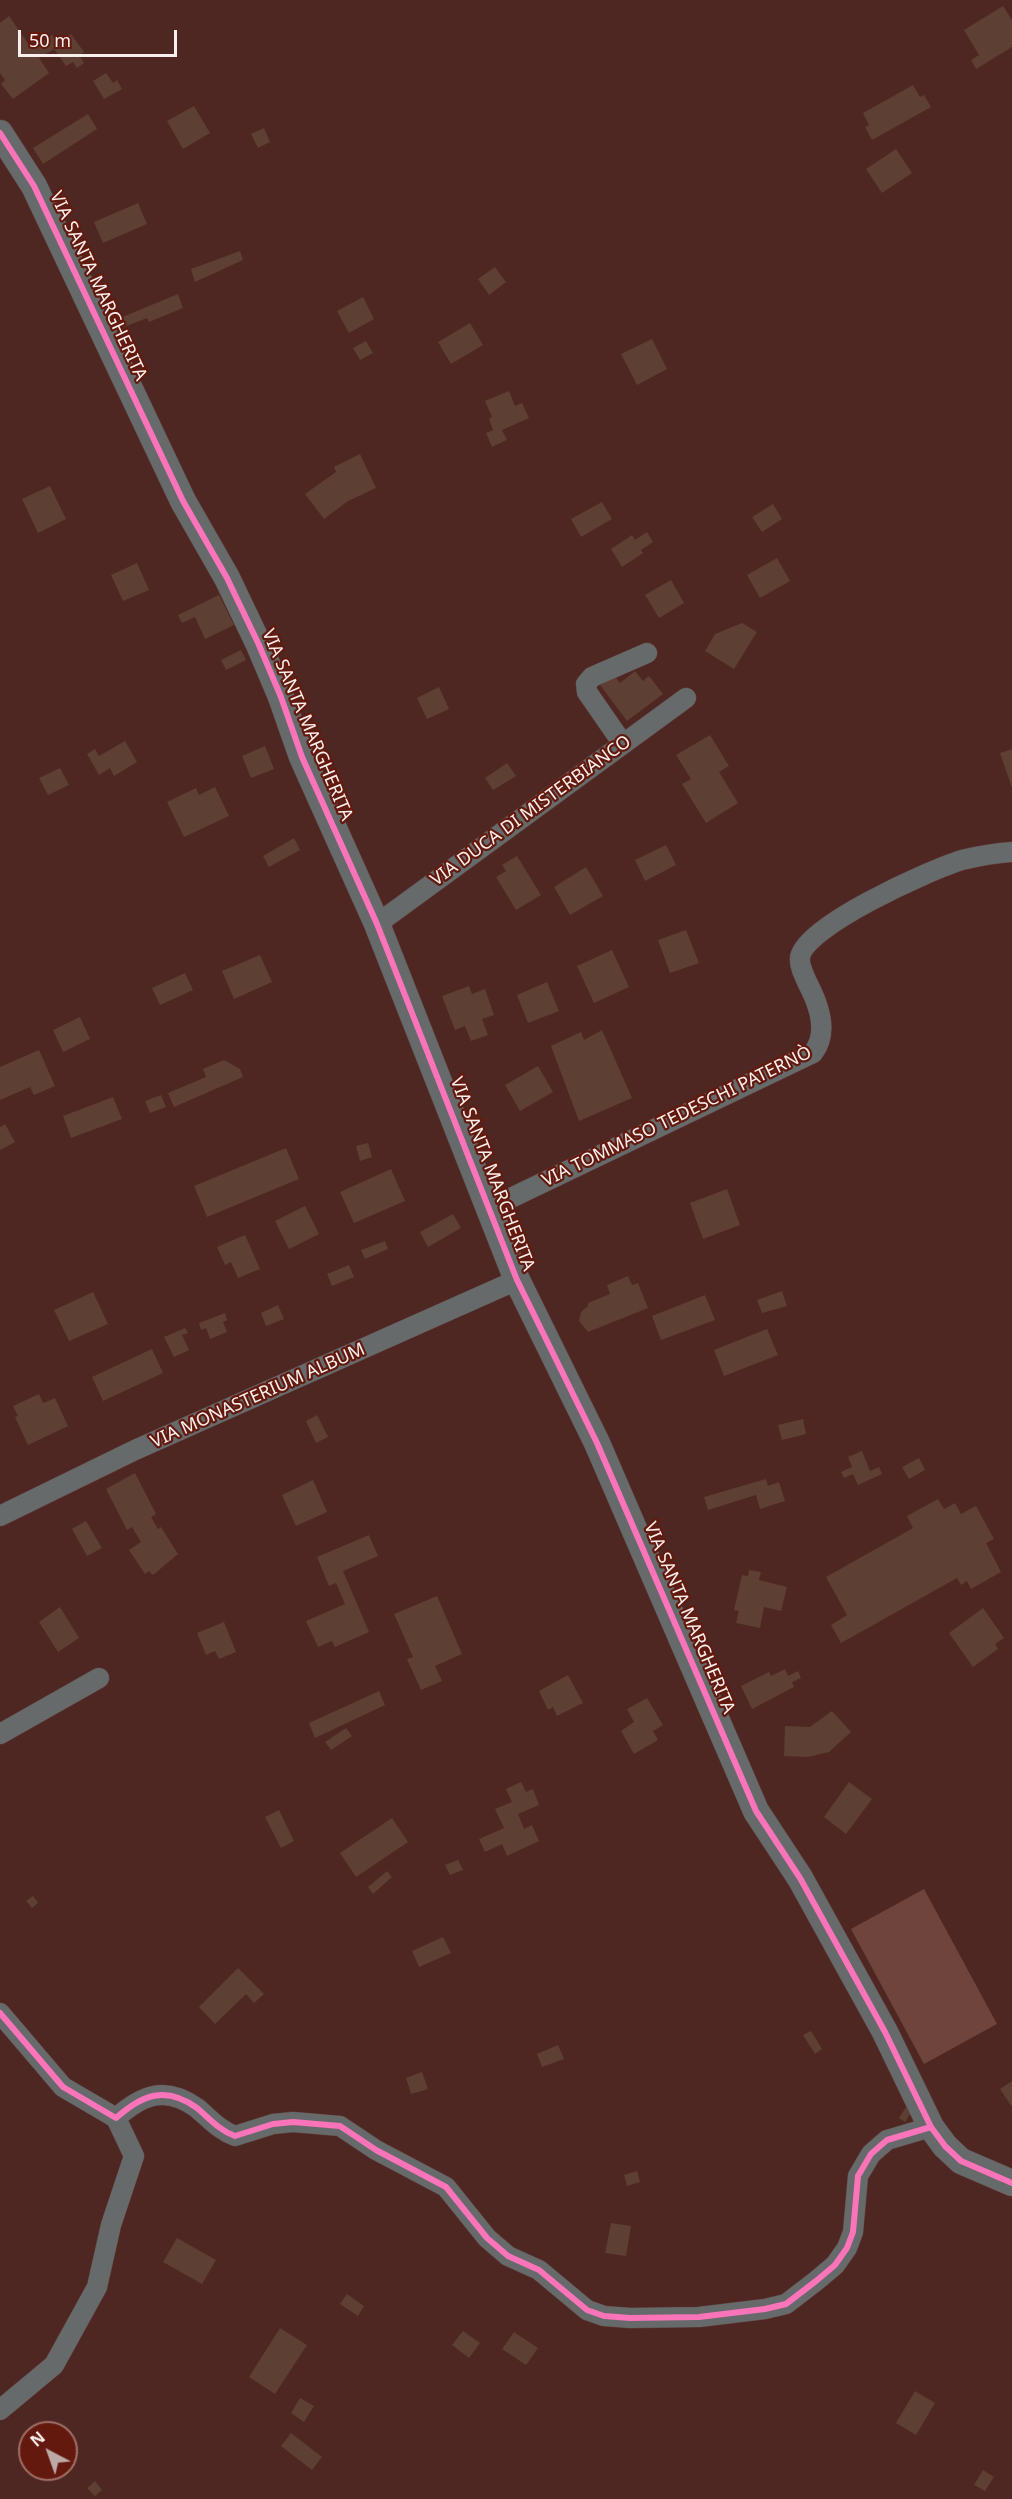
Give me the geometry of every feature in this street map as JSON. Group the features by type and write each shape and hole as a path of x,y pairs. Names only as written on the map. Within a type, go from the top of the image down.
{"street":[{"name":"VIA SANTA MARGHERITA","path":"0,133 34,186 183,501 227,578 259,645 281,697 302,757 377,924 517,1280 597,1443 756,1811 800,1878 885,2032 931,2127 945,2146 961,2161 1012,2183"},
{"path":"623,744 587,692 586,684 592,676 647,653"},
{"name":"VIA DUCA DI MISTERBIANCO","path":"377,924 686,698"},
{"name":"VIA TOMMASO TEDESCHI PATERNÒ","path":"490,1208 813,1053 820,1043 822,1029 815,998 799,959 802,950 810,940 820,931 856,909 930,872 987,854 1012,852"},
{"name":"VIA MONASTERIUM ALBUM","path":"0,1516 135,1450 517,1280"},
{"path":"0,1734 99,1678"},
{"path":"0,2013 63,2087 116,2118 134,2156 111,2225 98,2287 54,2365 0,2410"},
{"path":"116,2118 136,2101 152,2095 178,2097 196,2108 221,2131 235,2136 273,2124 293,2122 340,2126 376,2150 447,2187 486,2238 508,2256 539,2270 587,2310 604,2316 630,2318 699,2317 725,2312 765,2309 786,2304 835,2265 847,2248 853,2232 858,2176 871,2154 887,2140 931,2127"}],"shaded area":[{"path":"924,1889 997,2024 924,2064 851,1929"}],"building":[{"path":"1003,6 1012,20 1012,47 976,69 971,60 979,55 964,30"},
{"path":"9,16 32,49 52,35 58,43 71,34 84,52 79,55 84,63 77,68 73,62 66,66 54,49 39,58 49,73 13,99 1,84 5,80 0,73 0,23"},
{"path":"106,73 113,83 117,80 122,89 104,99 93,81"},
{"path":"913,85 920,97 924,95 931,107 872,140 865,127 869,125 863,113"},
{"path":"194,106 210,133 183,149 167,121"},
{"path":"88,114 97,129 43,164 33,148"},
{"path":"264,128 270,142 258,148 251,134"},
{"path":"896,149 912,173 882,193 866,169"},
{"path":"138,203 147,224 103,243 94,222"},
{"path":"240,251 243,260 195,282 191,269"},
{"path":"495,267 506,282 489,295 478,279"},
{"path":"178,294 183,308 149,322 147,318 124,327 120,318"},
{"path":"363,297 374,319 349,333 337,311"},
{"path":"470,323 483,345 451,364 438,342"},
{"path":"652,339 667,369 637,385 621,354"},
{"path":"366,341 373,353 360,360 353,348"},
{"path":"509,391 515,406 522,403 529,418 502,430 507,440 492,447 486,433 493,430 489,419 492,417 485,401"},
{"path":"360,454 376,488 348,501 324,519 305,494 336,472 334,467"},
{"path":"50,486 66,519 38,533 22,499"},
{"path":"602,502 612,519 581,537 571,519"},
{"path":"773,504 782,519 762,532 752,517"},
{"path":"647,532 653,542 641,550 643,553 622,567 611,549 632,535 635,540"},
{"path":"777,558 790,581 760,598 747,575"},
{"path":"137,563 149,590 123,601 111,575"},
{"path":"671,580 684,603 659,618 645,595"},
{"path":"219,595 234,625 205,639 195,617 182,623 178,615"},
{"path":"742,623 757,632 734,669 705,651 715,634"},
{"path":"241,650 246,660 226,670 221,660"},
{"path":"635,671 643,681 649,676 663,694 627,721 600,685 614,675 620,683"},
{"path":"439,687 449,709 427,719 417,698"},
{"path":"710,735 729,766 719,772 738,803 706,823 682,784 691,779 676,755"},
{"path":"125,741 137,762 114,776 110,768 99,775 87,754 95,749 99,756"},
{"path":"265,746 274,769 251,778 242,756"},
{"path":"1012,749 1012,788 1000,753"},
{"path":"507,763 516,776 493,790 485,778"},
{"path":"60,768 69,785 48,795 39,778"},
{"path":"215,787 229,816 184,837 167,802 196,788 199,795"},
{"path":"294,838 300,850 269,867 263,856"},
{"path":"666,845 676,865 645,881 635,860"},
{"path":"517,856 541,895 516,910 496,877 506,871 502,865"},
{"path":"586,867 603,896 570,915 554,887"},
{"path":"686,930 699,963 670,973 658,940"},
{"path":"612,950 629,987 594,1003 577,966"},
{"path":"260,955 272,982 234,999 222,971"},
{"path":"185,973 193,990 160,1005 152,988"},
{"path":"547,982 559,1011 528,1023 517,995"},
{"path":"469,986 472,994 485,989 494,1015 482,1019 488,1035 471,1041 465,1026 455,1030 442,996"},
{"path":"80,1017 90,1039 63,1052 53,1030"},
{"path":"602,1030 632,1098 579,1121 551,1046 581,1032 584,1040"},
{"path":"39,1050 55,1086 34,1095 30,1087 0,1100 0,1067"},
{"path":"224,1060 240,1069 243,1077 174,1107 168,1093 206,1077 203,1069"},
{"path":"538,1066 553,1092 520,1111 505,1085"},
{"path":"161,1095 166,1107 150,1113 145,1101"},
{"path":"113,1097 122,1119 71,1138 63,1116"},
{"path":"5,1124 15,1142 0,1150 0,1127"},
{"path":"368,1143 372,1157 360,1161 356,1146"},
{"path":"286,1148 299,1179 207,1217 194,1186"},
{"path":"391,1169 405,1201 354,1223 340,1192"},
{"path":"727,1189 740,1225 703,1239 690,1203"},
{"path":"305,1206 319,1234 289,1249 275,1221"},
{"path":"453,1214 461,1228 428,1247 420,1232"},
{"path":"245,1235 260,1269 238,1278 231,1262 225,1265 217,1247"},
{"path":"385,1241 388,1249 365,1259 361,1250"},
{"path":"349,1265 354,1277 332,1286 327,1274"},
{"path":"628,1276 632,1285 638,1283 648,1308 588,1332 579,1321 581,1312 588,1306 588,1303 610,1294 607,1285"},
{"path":"782,1291 787,1306 762,1313 757,1300"},
{"path":"93,1292 108,1324 69,1341 54,1310"},
{"path":"705,1295 715,1320 661,1340 652,1316"},
{"path":"278,1305 284,1319 266,1326 261,1313"},
{"path":"225,1313 227,1320 223,1322 227,1332 210,1339 206,1328 201,1330 199,1323"},
{"path":"185,1328 188,1333 182,1335 189,1350 174,1357 164,1337"},
{"path":"767,1329 778,1355 724,1376 714,1350"},
{"path":"152,1349 163,1373 103,1401 92,1377"},
{"path":"39,1394 43,1403 55,1398 68,1426 28,1445 15,1417 18,1416 13,1406"},
{"path":"317,1415 328,1437 316,1443 306,1421"},
{"path":"803,1419 806,1434 782,1440 778,1425"},
{"path":"862,1451 870,1471 879,1467 882,1474 858,1485 853,1474 844,1478 841,1472 852,1467 848,1457"},
{"path":"919,1458 925,1470 909,1479 902,1467"},
{"path":"135,1473 156,1514 151,1517 158,1529 161,1527 178,1554 153,1575 149,1571 145,1574 129,1550 141,1542 132,1527 127,1530 106,1489"},
{"path":"766,1479 768,1486 779,1482 785,1501 760,1509 756,1495 708,1510 704,1497"},
{"path":"313,1480 327,1512 296,1526 282,1495"},
{"path":"938,1499 944,1509 955,1503 961,1514 976,1506 994,1539 986,1543 1001,1572 971,1589 967,1581 961,1585 957,1578 841,1643 831,1625 847,1615 826,1577 913,1528 907,1516"},
{"path":"86,1521 102,1548 87,1556 72,1529"},
{"path":"369,1535 378,1556 343,1571 369,1632 335,1647 332,1641 318,1647 306,1621 345,1604 336,1583 329,1586 317,1557"},
{"path":"749,1570 761,1572 759,1580 787,1587 781,1611 764,1607 760,1628 736,1623 739,1611 734,1610 742,1575 748,1576"},
{"path":"437,1596 462,1654 435,1666 442,1681 421,1690 407,1659 413,1657 394,1614"},
{"path":"60,1607 79,1638 58,1652 39,1622"},
{"path":"983,1608 1004,1638 995,1644 998,1649 973,1667 949,1633"},
{"path":"224,1622 236,1652 219,1659 215,1651 206,1655 197,1633"},
{"path":"785,1669 788,1676 798,1671 801,1678 792,1682 794,1687 752,1709 741,1686 769,1672 771,1676"},
{"path":"568,1675 583,1703 557,1716 553,1707 548,1710 539,1691"},
{"path":"379,1691 385,1705 315,1738 309,1723"},
{"path":"647,1698 663,1725 653,1731 658,1740 634,1754 621,1731 634,1722 627,1709"},
{"path":"832,1711 851,1732 829,1752 808,1757 784,1756 785,1726 810,1727"},
{"path":"346,1728 352,1736 331,1750 325,1742"},
{"path":"521,1782 526,1792 533,1789 539,1805 518,1814 524,1829 532,1825 539,1841 507,1856 502,1844 485,1852 479,1839 504,1828 495,1809 512,1802 506,1789"},
{"path":"849,1782 872,1799 846,1834 824,1817"},
{"path":"279,1810 294,1841 281,1848 265,1817"},
{"path":"392,1818 408,1842 356,1877 340,1853"},
{"path":"458,1860 463,1870 450,1875 445,1865"},
{"path":"387,1871 392,1877 373,1894 368,1887"},
{"path":"33,1896 38,1903 32,1908 26,1901"},
{"path":"443,1937 451,1953 419,1967 412,1951"},
{"path":"238,1968 264,1994 254,2003 246,1994 215,2024 199,2007"},
{"path":"811,2031 822,2049 815,2054 803,2035"},
{"path":"558,2045 564,2059 542,2067 537,2054"},
{"path":"422,2072 428,2089 411,2094 406,2078"},
{"path":"1012,2081 1012,2107 1000,2089"},
{"path":"906,2107 912,2111 905,2122 899,2118"},
{"path":"637,2171 640,2182 627,2186 624,2175"},
{"path":"611,2223 631,2226 626,2256 605,2253"},
{"path":"177,2238 216,2260 202,2284 163,2262"},
{"path":"347,2294 364,2306 358,2316 340,2304"},
{"path":"280,2328 307,2345 275,2394 249,2377"},
{"path":"463,2331 480,2343 469,2358 452,2345"},
{"path":"514,2332 538,2348 526,2365 502,2349"},
{"path":"915,2391 935,2403 916,2435 896,2423"},
{"path":"300,2398 314,2406 304,2422 291,2413"},
{"path":"291,2433 322,2457 312,2470 281,2446"},
{"path":"983,2470 994,2477 985,2491 974,2485"},
{"path":"95,2481 102,2490 95,2496 87,2488"}],"cycle path":[{"path":"0,133 34,186 183,501 227,578 259,645 281,697 302,757 377,924 517,1280 597,1443 756,1811 800,1878 885,2032 931,2127 945,2146 961,2161 1012,2183"},
{"path":"0,2013 63,2087 116,2118 145,2099 164,2095 185,2101 219,2127 235,2136 273,2124 293,2122 340,2126 376,2150 446,2187 487,2238 508,2256 539,2270 587,2310 604,2316 699,2317 765,2309 786,2304 835,2265 847,2248 853,2232 858,2176 871,2154 887,2140 931,2127"}]}
